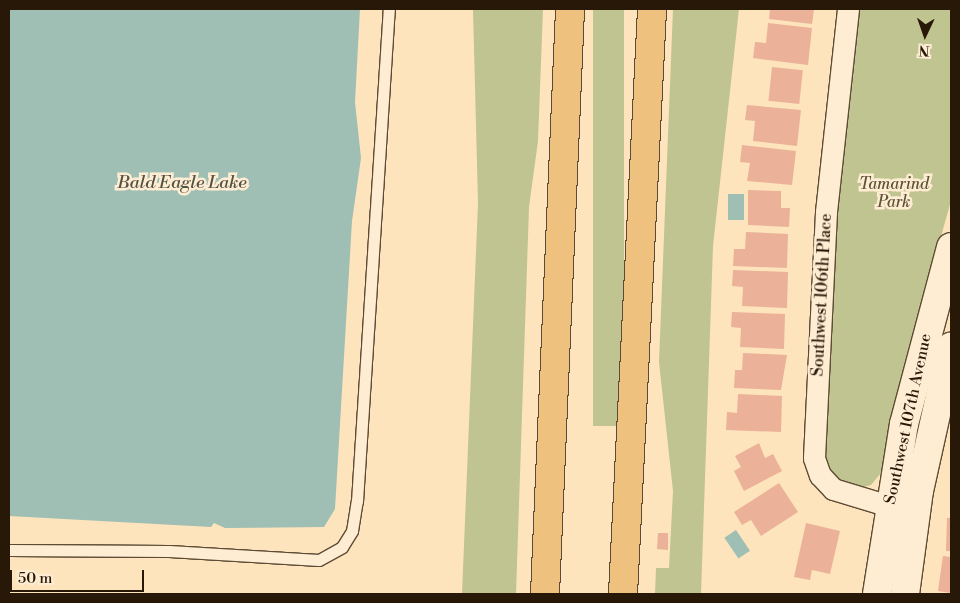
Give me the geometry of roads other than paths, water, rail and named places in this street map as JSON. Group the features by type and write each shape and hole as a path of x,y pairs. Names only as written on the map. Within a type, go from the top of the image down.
{"highway":[{"path":"545,594 570,9"},
{"path":"623,594 652,9"}],"street":[{"name":"Southwest 106th Place","path":"848,9 826,212 814,458 820,475 833,489 916,514"},
{"name":"Southwest 107th Avenue","path":"877,594 889,506 912,388 951,247"},
{"name":"Southwest 107th Avenue","path":"906,594 916,514 951,347"}],"lane":[{"path":"9,550 168,551 319,560 342,547 352,531 357,501 389,9"}],"water":[{"name":"Bald Eagle Lake","path":"9,9 360,9 355,102 361,158 352,221 335,509 324,527 225,528 214,523 211,527 9,516"},
{"path":"728,194 744,194 744,220 728,220"},
{"path":"736,530 750,551 738,559 724,538"}],"park label":[{"name":"Tamarind Park","path":"894,193"}]}
